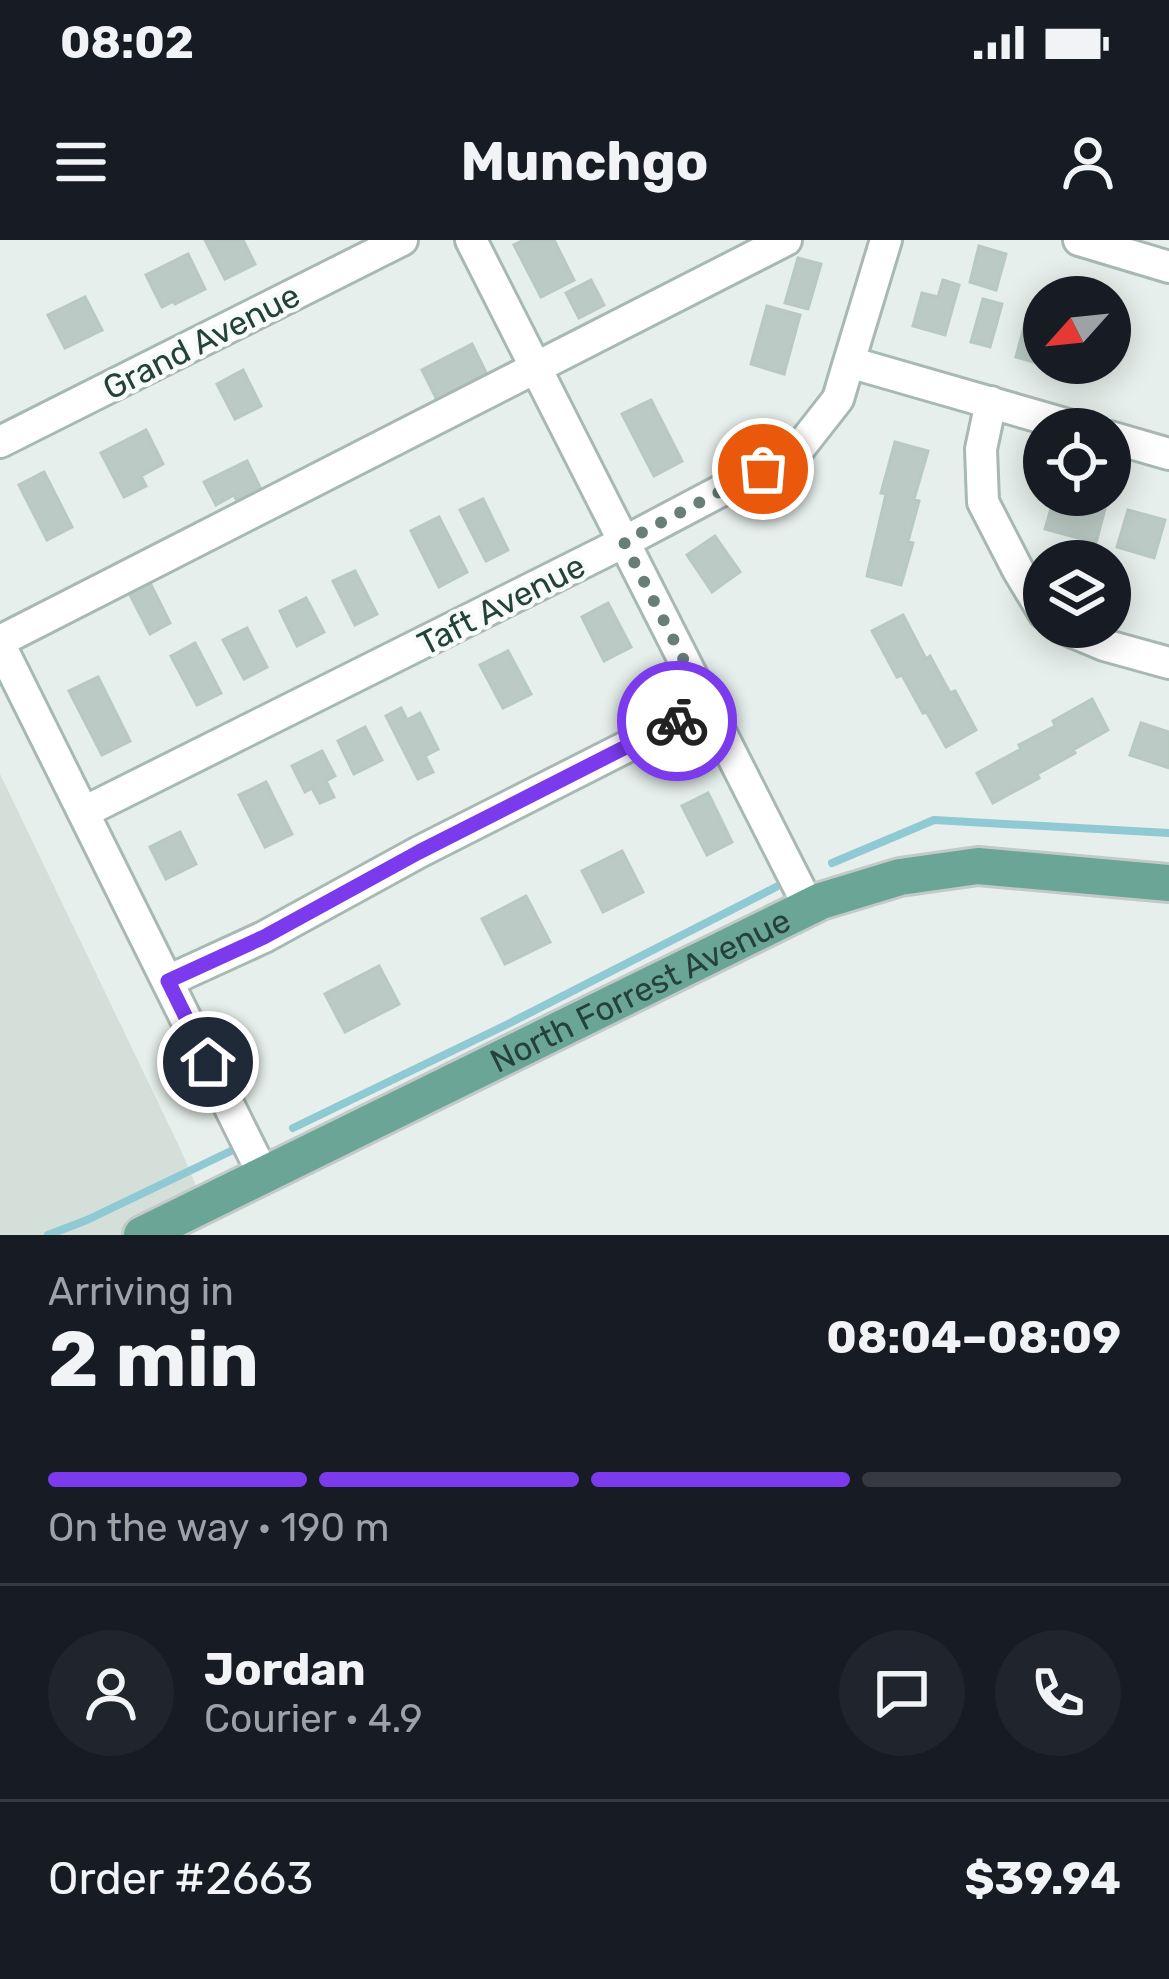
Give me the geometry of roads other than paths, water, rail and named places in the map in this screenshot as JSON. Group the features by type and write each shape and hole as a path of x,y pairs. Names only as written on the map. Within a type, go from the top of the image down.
{"main road":[{"name":"North Forrest Avenue","path":"142,1235 809,907 899,877 978,866 1169,884"}],"street":[{"name":"Grand Avenue","path":"0,442 402,240"},
{"path":"471,240 809,907"},
{"path":"263,1174 0,643 786,240"},
{"name":"Taft Avenue","path":"85,812 798,450 838,399 886,240"},
{"path":"1079,240 1169,267"},
{"path":"849,362 1023,411"},
{"path":"991,402 981,449 983,502 1023,575"},
{"path":"1131,443 1169,454"},
{"path":"1116,648 1169,663"},
{"path":"168,981 264,937 419,852 707,706"}],"waterway":[{"path":"832,863 934,820 1169,833"},
{"path":"293,1128 776,887"},
{"path":"48,1235 231,1151"}]}
